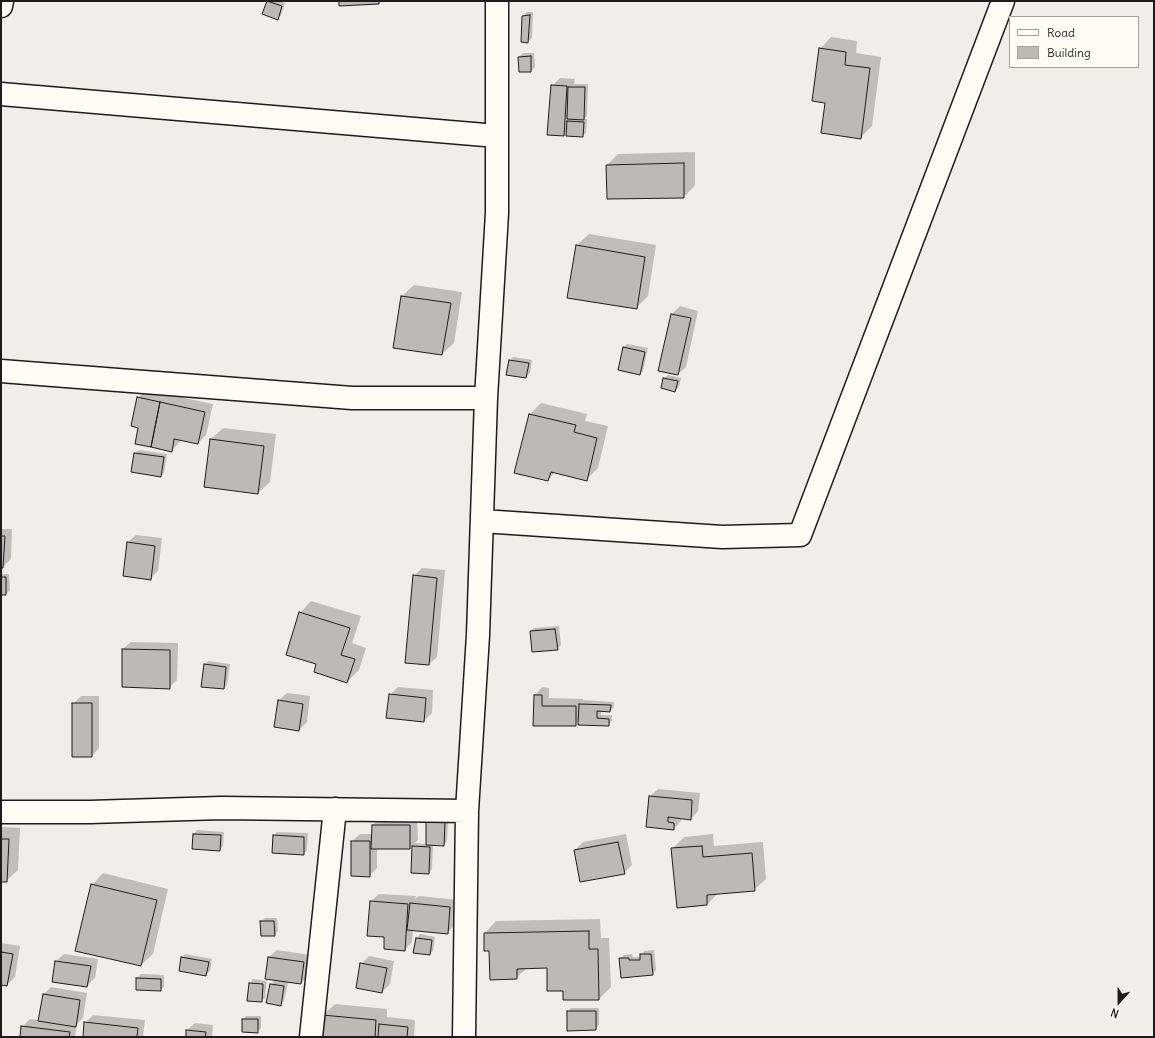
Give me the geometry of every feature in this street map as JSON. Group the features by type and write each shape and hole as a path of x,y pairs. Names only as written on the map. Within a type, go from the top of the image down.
{"street":[{"path":"1,6 2,1"},
{"path":"464,1037 467,811 478,635 486,398 497,213 497,1"},
{"path":"482,521 722,537 800,535 1004,1"},
{"path":"1,94 497,136"},
{"path":"1,371 352,398 486,398"},
{"path":"1,812 90,812 221,808 467,811"},
{"path":"311,1037 335,809"}],"building":[{"path":"267,1 282,6 278,20 262,14"},
{"path":"339,1 379,1 379,4 339,6"},
{"path":"530,15 528,43 521,42 522,16"},
{"path":"819,48 846,52 845,65 870,68 861,139 821,133 825,103 812,101"},
{"path":"531,56 531,72 519,72 518,57"},
{"path":"551,85 567,86 564,136 547,135"},
{"path":"568,87 585,87 584,120 567,119"},
{"path":"567,121 584,122 583,137 566,136"},
{"path":"684,163 684,198 607,199 606,165"},
{"path":"576,245 645,257 637,309 567,298"},
{"path":"401,296 451,303 442,355 393,348"},
{"path":"671,314 691,318 678,375 658,371"},
{"path":"623,347 645,352 640,375 618,370"},
{"path":"509,360 529,363 526,378 506,375"},
{"path":"663,378 678,381 675,392 661,388"},
{"path":"137,397 160,402 151,447 135,444 138,428 131,426"},
{"path":"160,402 205,412 198,444 174,439 172,452 151,447"},
{"path":"529,414 576,425 574,432 597,438 587,481 551,472 548,481 514,473"},
{"path":"210,439 264,446 258,494 204,487"},
{"path":"134,453 164,457 161,477 131,472"},
{"path":"1,536 5,536 3,568 1,568"},
{"path":"127,542 155,546 151,580 123,576"},
{"path":"413,575 437,578 429,665 405,663"},
{"path":"1,577 6,577 6,595 1,595"},
{"path":"299,612 350,628 341,655 355,659 347,683 314,672 316,664 286,655"},
{"path":"555,629 558,650 532,652 530,631"},
{"path":"122,649 170,650 170,689 122,687"},
{"path":"204,664 226,667 224,689 201,687"},
{"path":"389,694 426,698 424,722 386,718"},
{"path":"534,695 542,695 542,706 576,706 576,726 533,726"},
{"path":"278,700 303,704 299,731 274,727"},
{"path":"72,703 92,703 92,757 72,757"},
{"path":"579,704 611,705 610,712 597,711 597,718 609,719 609,726 578,725"},
{"path":"649,796 692,800 691,820 668,817 668,822 674,823 674,830 646,827"},
{"path":"426,821 445,822 444,846 426,845"},
{"path":"372,825 410,825 410,849 371,849"},
{"path":"193,834 221,835 220,851 192,849"},
{"path":"273,835 304,837 304,855 272,853"},
{"path":"1,839 9,839 7,882 1,882"},
{"path":"351,841 370,841 370,877 351,876"},
{"path":"618,842 625,874 580,882 574,850"},
{"path":"412,846 430,847 429,874 411,873"},
{"path":"702,846 703,857 752,853 755,891 707,895 707,905 677,908 671,848"},
{"path":"91,884 157,900 141,966 75,951"},
{"path":"370,901 408,904 405,951 384,949 384,937 367,936"},
{"path":"410,903 450,907 448,934 407,930"},
{"path":"260,921 274,921 275,936 261,936"},
{"path":"589,931 589,949 598,949 599,1000 563,1000 563,991 547,991 547,968 517,969 517,979 490,980 489,951 484,951 484,933"},
{"path":"416,938 432,940 430,955 413,953"},
{"path":"1,952 13,954 7,986 1,985"},
{"path":"640,954 651,954 653,975 621,978 619,958 640,960"},
{"path":"181,957 209,962 206,976 179,971"},
{"path":"268,957 304,962 301,984 265,979"},
{"path":"55,961 91,966 87,987 52,982"},
{"path":"360,963 387,968 382,993 356,988"},
{"path":"136,978 161,979 161,991 136,990"},
{"path":"249,983 263,984 262,1002 247,1001"},
{"path":"270,984 284,986 281,1006 266,1003"},
{"path":"43,994 80,1000 76,1027 38,1021"},
{"path":"567,1011 596,1011 596,1030 567,1031"},
{"path":"322,1015 376,1020 375,1037 320,1037"},
{"path":"242,1019 258,1019 258,1033 242,1032"},
{"path":"84,1022 138,1028 137,1037 83,1037"},
{"path":"379,1024 408,1027 407,1037 378,1037"},
{"path":"21,1026 70,1032 69,1037 20,1037"},
{"path":"186,1030 206,1032 205,1037 186,1037"}]}
